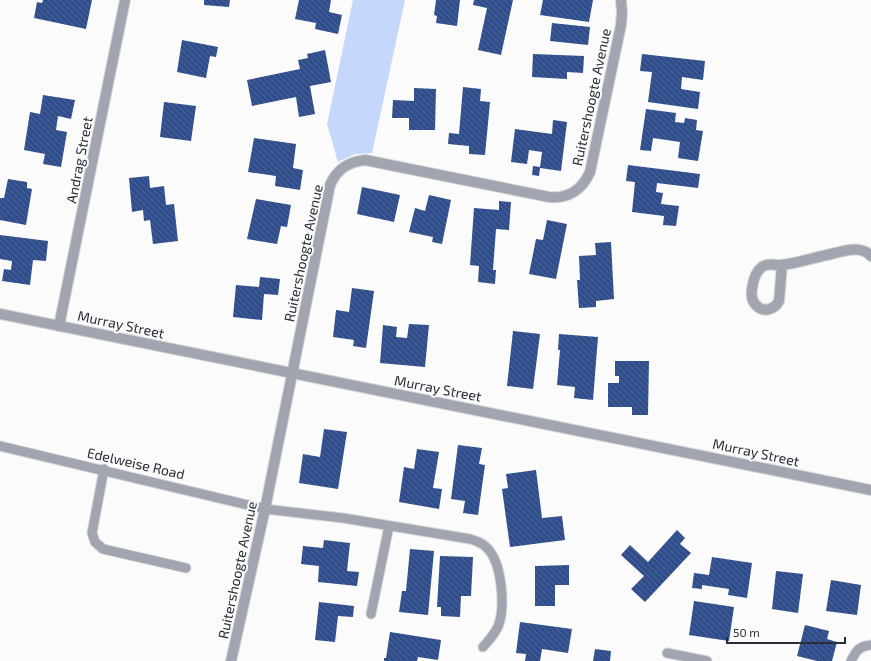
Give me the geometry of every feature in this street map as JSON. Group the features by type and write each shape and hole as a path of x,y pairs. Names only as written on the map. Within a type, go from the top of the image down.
{"street":[{"name":"Andrag Street","path":"59,326 125,0"},
{"name":"Ruitershoogte Avenue","path":"231,661 265,509 330,185 338,172 351,163 365,160 549,197 564,197 571,194 583,185 590,172 621,25 621,0"},
{"path":"782,265 779,301 772,309 764,310 757,306 751,294 754,279 758,271 764,266 782,265 853,250 866,251 871,256"},
{"name":"Murray Street","path":"0,314 871,490"}],"lane":[{"name":"Edelweise Road","path":"0,446 265,509 470,538 482,543 490,550 498,572 502,608 498,624 484,647"},
{"path":"104,470 93,529 95,542 103,549 186,568"},
{"path":"372,614 389,526"},
{"path":"851,661 856,651 862,647 871,645"},
{"path":"667,653 707,661"}],"shaded area":[{"path":"353,0 405,0 372,153 355,154 338,162 327,124"}],"building":[{"path":"43,0 92,0 86,29 34,18 37,2 42,3"},
{"path":"204,0 230,0 229,7 204,5"},
{"path":"299,0 331,0 329,12 342,15 338,34 315,29 316,23 295,19"},
{"path":"436,0 460,0 457,26 436,23 437,16 434,15"},
{"path":"474,0 513,0 501,55 478,50 487,8 473,5"},
{"path":"543,0 593,0 589,22 540,15"},
{"path":"552,23 590,27 588,45 550,41"},
{"path":"182,40 218,47 216,57 210,56 206,78 177,72"},
{"path":"325,50 331,82 310,86 315,114 299,117 296,97 252,106 247,80 300,69 298,60 308,58 307,54"},
{"path":"533,54 584,56 583,73 567,72 567,79 532,77"},
{"path":"642,54 705,61 703,80 682,77 681,89 700,92 698,109 648,102 652,72 640,71"},
{"path":"463,87 481,89 480,101 490,102 485,155 469,154 469,146 448,144 449,133 459,134"},
{"path":"414,88 436,89 435,130 409,130 409,118 392,118 393,100 414,101"},
{"path":"43,95 75,100 71,119 58,116 56,130 67,132 61,167 43,164 45,154 24,150 30,112 40,114"},
{"path":"164,102 196,106 191,141 160,137"},
{"path":"646,109 676,113 675,122 684,123 685,118 697,120 696,130 703,131 698,161 678,158 680,142 653,138 651,151 640,150"},
{"path":"553,120 567,122 561,171 540,168 539,176 532,175 533,166 540,167 542,152 529,150 527,164 511,162 515,129 552,134"},
{"path":"254,138 296,144 293,168 303,170 300,190 275,186 276,176 248,172"},
{"path":"628,165 700,174 698,188 657,183 656,192 663,193 661,204 679,206 676,226 663,225 664,216 632,212 635,182 626,181"},
{"path":"149,176 150,188 164,186 166,205 174,204 178,241 153,244 150,220 144,221 143,210 132,212 129,178"},
{"path":"8,179 27,182 27,188 32,189 26,225 0,220 0,198 4,198"},
{"path":"362,187 400,195 394,222 357,214"},
{"path":"429,195 451,200 442,244 432,242 433,237 409,232 415,208 425,211"},
{"path":"256,199 291,205 287,227 281,226 277,244 247,239"},
{"path":"499,201 511,202 509,230 496,229 493,270 496,270 495,284 478,282 479,266 470,265 474,208 499,210"},
{"path":"547,220 567,224 556,279 529,274 536,239 543,240"},
{"path":"0,235 48,241 46,261 33,260 30,285 2,281 4,269 11,270 12,261 0,259"},
{"path":"611,242 614,299 596,301 596,307 579,308 577,280 580,280 579,256 596,255 595,243"},
{"path":"260,277 280,279 278,295 264,294 262,320 233,317 236,285 259,287"},
{"path":"352,288 374,291 366,348 353,346 354,340 333,337 336,310 349,312"},
{"path":"409,324 429,325 425,367 380,363 383,325 397,327 396,337 407,338"},
{"path":"513,331 540,334 533,389 507,386"},
{"path":"559,334 598,337 593,400 574,398 575,387 557,385 560,350 558,350"},
{"path":"615,361 649,361 648,415 632,415 632,407 608,407 608,383 619,383 619,376 615,376"},
{"path":"324,429 347,432 338,489 299,483 303,454 320,457"},
{"path":"458,445 482,448 479,464 485,465 478,515 463,513 465,501 451,499"},
{"path":"417,449 439,452 433,488 442,489 439,509 399,502 404,467 414,469"},
{"path":"536,470 542,518 562,516 565,540 510,547 502,489 508,488 506,474"},
{"path":"677,530 685,538 680,544 691,553 645,602 631,589 644,576 621,555 630,545 648,562"},
{"path":"324,540 350,543 347,571 359,572 357,586 318,582 319,566 301,564 303,546 323,548"},
{"path":"410,549 434,551 428,615 399,612 402,591 406,591"},
{"path":"440,556 473,557 471,596 461,596 460,617 441,616 441,607 437,607"},
{"path":"712,557 752,563 747,598 728,595 729,589 702,585 702,589 692,588 694,573 709,575"},
{"path":"569,565 569,585 555,585 555,606 535,606 535,566"},
{"path":"776,571 803,574 798,613 772,609"},
{"path":"831,580 861,585 857,615 826,611"},
{"path":"694,601 734,607 729,641 689,635"},
{"path":"319,602 354,606 353,617 338,616 335,642 315,640"},
{"path":"520,622 572,629 568,653 542,649 540,661 525,661 526,654 516,653"},
{"path":"805,625 829,631 827,639 837,642 832,661 817,661 797,656"},
{"path":"390,632 441,640 438,660 418,657 417,661 384,661 384,658 386,658"},
{"path":"595,649 611,651 610,661 593,661"}]}
